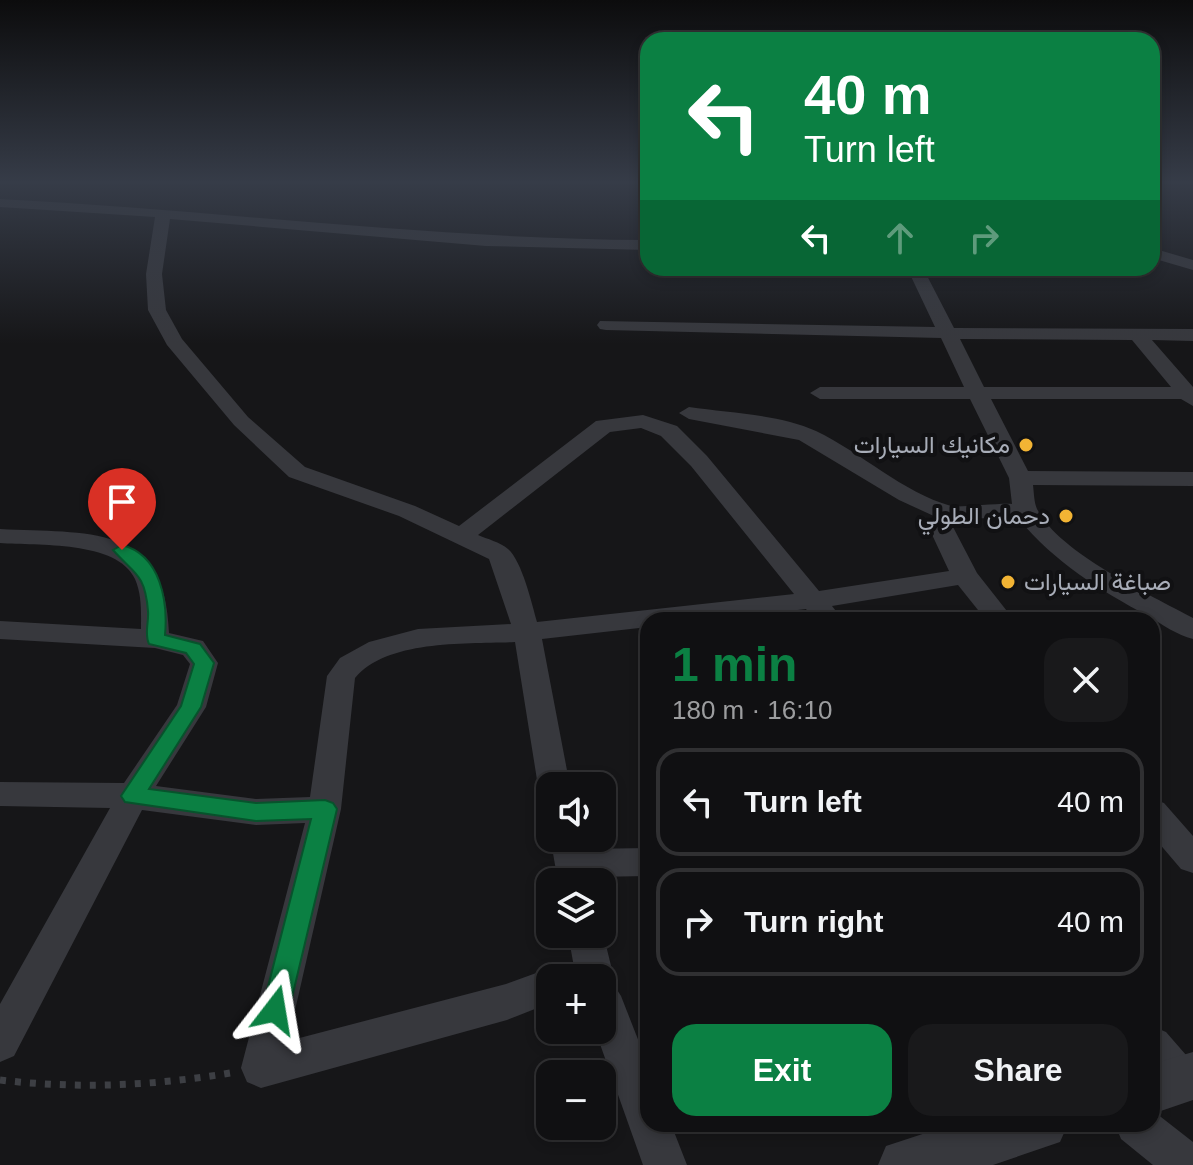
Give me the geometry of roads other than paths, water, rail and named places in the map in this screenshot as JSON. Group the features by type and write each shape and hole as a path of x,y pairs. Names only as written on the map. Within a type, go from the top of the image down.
{"street":[{"path":"160,235 154,274 157,310 174,341 241,421 297,472 407,511 499,554 509,574 527,632 552,772"},
{"path":"424,235 501,242 640,245"},
{"path":"1160,255 1193,265"},
{"path":"919,276 1020,478 1026,512 1068,554 1123,591 1191,628"},
{"path":"606,325 1193,335"},
{"path":"1137,334 1191,395"},
{"path":"820,393 1191,395"},
{"path":"689,413 807,435 907,495 951,515"},
{"path":"462,535 604,426 643,421 669,431 699,461 822,610"},
{"path":"1020,478 1193,479"},
{"path":"994,612 965,576 940,526 951,515 977,510 1026,512"},
{"path":"0,536 93,544 122,550 139,562 150,577 158,612 155,639"},
{"path":"795,612 822,610 965,576"},
{"path":"536,991 507,1002 261,1068 325,809 341,676 350,665 379,649 418,638 640,624"},
{"path":"0,630 155,639 193,648 204,663 191,707 133,796 0,1043"},
{"path":"0,794 133,796 256,812 325,809"},
{"path":"1160,821 1193,859"},
{"path":"572,861 640,862"},
{"path":"616,1039 640,1099"},
{"path":"653,1132 665,1165"},
{"path":"905,1165 1015,1132"},
{"path":"1146,1132 1188,1165"}],"place":[{"name":"مكانيك السيارات","path":"1026,445"},
{"name":"دحمان الطولي","path":"1066,516"},
{"name":"صباغة السيارات","path":"1008,582"}]}
